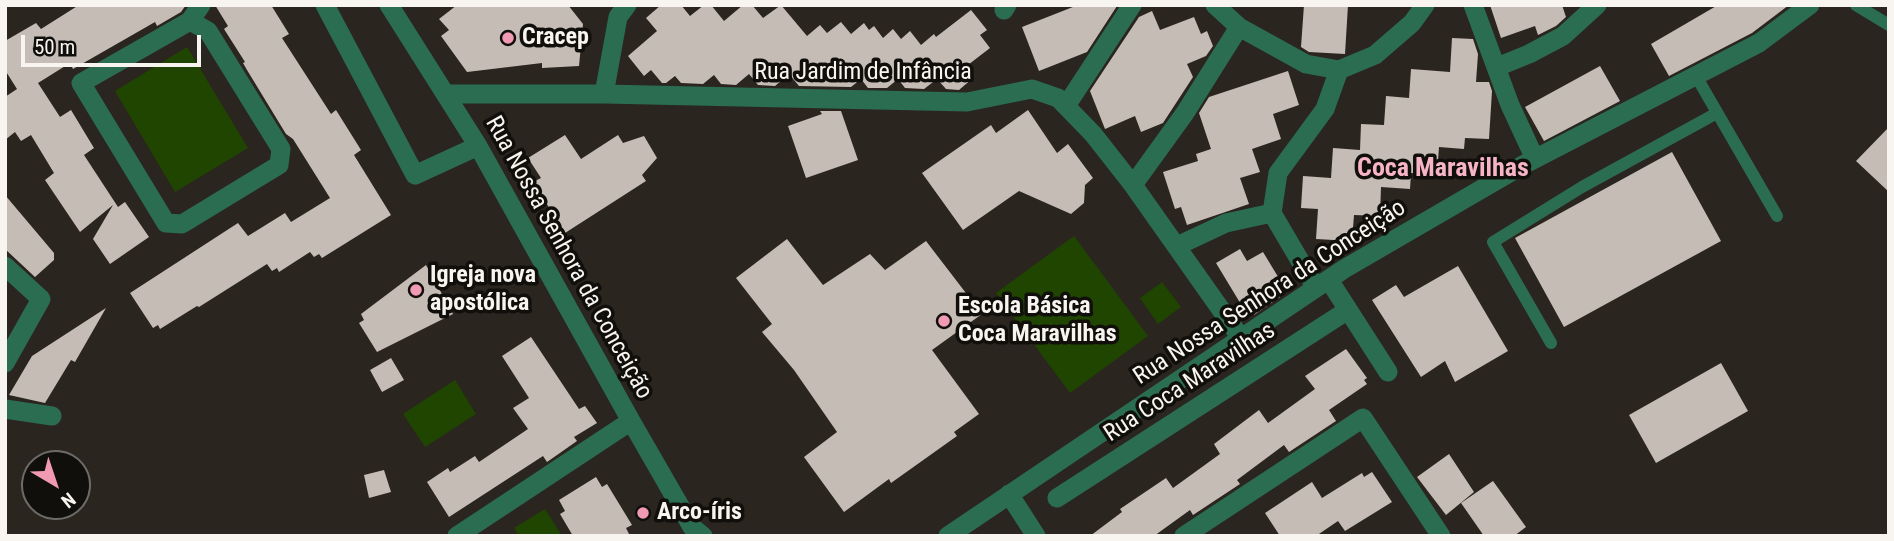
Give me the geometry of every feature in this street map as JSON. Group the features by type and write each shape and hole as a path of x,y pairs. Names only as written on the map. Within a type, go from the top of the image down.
{"street":[{"path":"325,5 415,175 478,146"},
{"name":"Rua Nossa Senhora da Conceição","path":"389,5 478,146 692,527 703,536"},
{"path":"604,94 618,17 627,5"},
{"path":"1066,106 1132,5"},
{"path":"1215,5 1239,27 1306,64 1339,70 1375,55 1412,23 1425,5"},
{"path":"1472,5 1510,105 1535,159"},
{"path":"1497,66 1529,54 1563,36 1597,5"},
{"name":"Rua Nossa Senhora da Conceição","path":"948,536 1323,284 1535,159 1759,43 1810,5"},
{"path":"195,13 281,149 279,165 182,224 166,223 81,83 195,13"},
{"path":"1133,185 1185,113 1239,27"},
{"path":"1339,70 1325,110 1278,173 1272,213 1323,284 1349,310 1388,372"},
{"name":"Rua Jardim de Infância","path":"447,94 604,94 967,102 1032,89 1058,98 1093,134 1133,185 1241,338"},
{"path":"1177,246 1226,223 1272,213"},
{"path":"5,266 41,299 5,363"},
{"name":"Rua Coca Maravilhas","path":"1058,498 1349,310"},
{"path":"5,409 52,416"},
{"path":"1184,536 1363,418 1441,536"},
{"path":"1118,420 1137,446"},
{"path":"457,536 631,421"},
{"path":"1009,494 1036,536"}],"lane":[{"path":"1856,5 1889,25"},
{"path":"1696,76 1777,216"},
{"path":"1551,343 1493,242 1582,187 1717,113"}],"green space":[{"path":"187,47 248,148 175,192 115,91"},
{"path":"1074,236 1148,336 1070,393 996,293"},
{"path":"1162,282 1181,307 1158,324 1140,298"},
{"path":"455,380 476,414 425,447 403,414"},
{"path":"545,509 562,536 519,536 514,528"}],"building":[{"path":"79,5 186,5 181,12 157,26 155,22 73,69 70,63 38,83 60,117 71,110 94,148 84,155 118,207 125,202 149,237 110,264 93,239 113,205 80,232 45,180 54,173 31,135 21,141 15,132 5,140 5,97 17,89 5,70 5,41 36,23 41,29"},
{"path":"215,5 271,5 289,34 282,38 331,114 336,110 361,150 354,155 391,215 322,258 319,254 314,257 310,252 279,272 277,268 272,271 267,264 160,329 158,325 153,328 130,293 238,223 248,236 285,213 291,222 330,198 247,70 243,63 245,62 224,29 228,26"},
{"name":"Cracep","path":"457,5 568,5 583,24 579,66 542,68 542,63 467,72 441,36 449,30 439,19"},
{"path":"661,5 681,5 690,16 704,5 711,5 724,21 743,5 752,5 763,18 781,5 807,36 820,25 827,33 841,22 851,34 864,23 869,30 874,26 883,38 893,29 901,39 910,31 921,45 971,10 987,30 980,35 990,48 964,68 973,78 959,90 946,89 937,79 924,89 905,88 898,79 887,88 868,88 861,79 851,87 799,86 789,74 775,86 758,85 749,74 736,85 721,84 714,75 703,84 681,83 675,76 662,83 651,70 644,76 628,56 657,31 646,18"},
{"path":"1078,5 1117,6 1087,52 1039,71 1022,27"},
{"path":"1304,5 1348,5 1345,54 1309,52 1301,47"},
{"path":"1490,5 1562,5 1566,17 1556,26 1538,35 1535,26 1501,38"},
{"path":"1718,5 1789,5 1752,33 1669,76 1651,44"},
{"path":"1152,11 1160,30 1194,17 1201,34 1207,31 1213,46 1206,56 1187,64 1193,77 1163,123 1141,132 1135,116 1105,129 1090,91 1139,17"},
{"path":"1452,38 1473,39 1478,54 1476,82 1489,82 1492,91 1489,139 1465,138 1464,149 1439,147 1437,175 1411,173 1410,189 1381,187 1380,216 1354,215 1352,241 1316,239 1318,209 1301,208 1303,176 1331,178 1333,148 1360,150 1361,124 1384,125 1386,96 1409,98 1411,69 1450,72"},
{"path":"1600,66 1620,101 1544,141 1525,107"},
{"path":"1288,71 1299,105 1273,114 1281,139 1252,149 1260,172 1240,178 1249,204 1187,225 1181,207 1175,209 1163,172 1198,161 1196,154 1211,149 1199,113 1209,97"},
{"path":"1028,110 1057,153 1068,144 1093,178 1085,185 1084,203 1071,214 1019,191 963,230 922,173 991,125 996,133"},
{"path":"820,111 841,111 858,160 806,178 788,126 822,114"},
{"path":"1889,127 1889,192 1856,161"},
{"path":"565,135 581,159 618,135 623,143 644,136 657,158 642,175 646,181 565,233 533,182 541,178 528,158"},
{"path":"1672,152 1721,241 1564,327 1515,238"},
{"path":"5,195 54,253 54,260 35,277 5,249"},
{"path":"787,239 823,285 870,254 885,270 926,241 982,314 932,350 979,414 954,432 957,436 891,483 889,479 844,512 804,457 837,432 794,370 762,332 772,324 736,278"},
{"path":"1240,249 1247,261 1263,252 1283,285 1278,293 1280,297 1254,315 1242,306 1216,263"},
{"name":"Igreja nova apostólica","path":"426,265 453,314 377,352 359,323 364,320 361,314"},
{"path":"1458,266 1508,351 1455,382 1445,361 1421,377 1372,300 1396,285 1404,297"},
{"path":"106,308 75,362 71,360 45,403 9,395 32,356"},
{"path":"531,337 579,409 585,406 597,423 574,437 577,441 547,462 543,456 449,517 427,482 448,468 450,472 475,456 479,462 528,429 513,408 529,398 502,356"},
{"path":"1346,349 1367,378 1364,380 1367,384 1329,410 1336,421 1289,452 1284,445 1237,480 1240,484 1193,515 1190,510 1154,536 1090,536 1122,512 1120,509 1166,478 1173,488 1220,454 1214,444 1259,410 1268,423 1315,389 1305,376"},
{"path":"391,358 404,380 382,392 370,370"},
{"path":"1721,363 1748,411 1656,463 1629,415"},
{"path":"1449,454 1474,492 1446,515 1417,477"},
{"path":"384,470 391,492 369,498 364,475"},
{"path":"1372,472 1392,502 1345,531 1338,521 1316,536 1280,536 1265,513 1312,482 1322,498 1362,473 1364,477"},
{"path":"596,477 602,487 607,484 632,525 626,528 630,536 573,536 560,514 565,511 559,500"},
{"path":"1493,481 1526,527 1514,536 1484,536 1461,503"}],"place":[{"name":"Cracep","path":"508,38"},
{"name":"Igreja nova apostólica","path":"416,290"},
{"name":"Escola Básica Coca Maravilhas","path":"944,321"},
{"name":"Arco-íris","path":"643,513"}],"district":[{"name":"Coca Maravilhas","path":"1443,169"}]}
